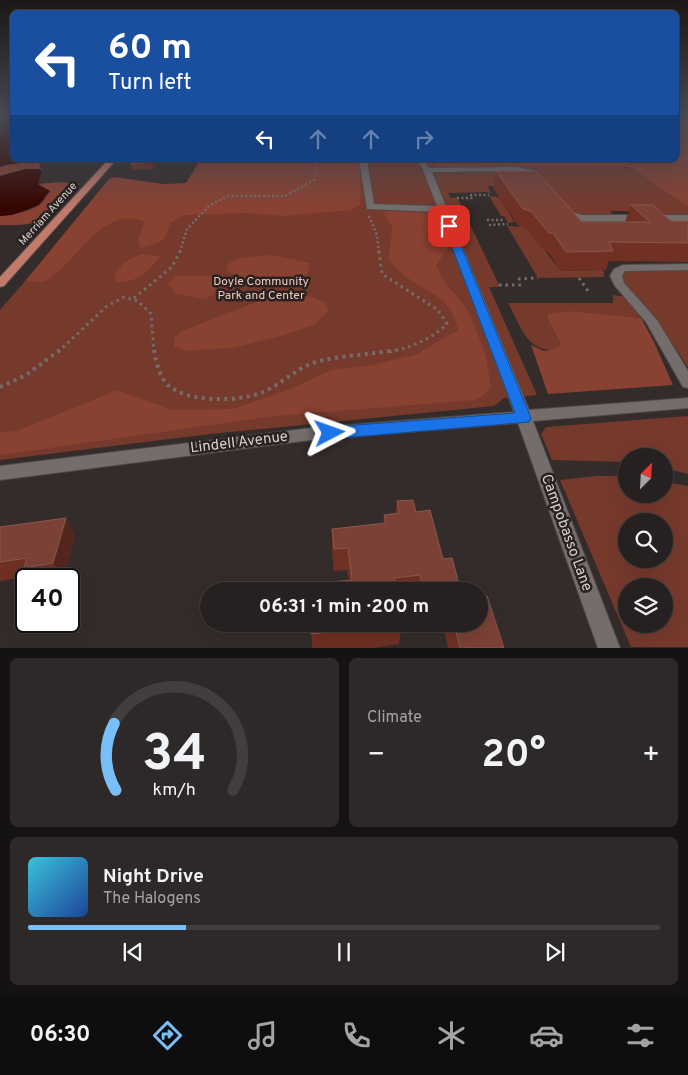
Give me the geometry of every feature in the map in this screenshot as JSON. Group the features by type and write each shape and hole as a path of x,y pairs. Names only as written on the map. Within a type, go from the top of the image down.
{"main road":[{"name":"Merriam Avenue","path":"0,284 110,162"}],"street":[{"path":"363,162 370,207 378,209 442,209"},
{"path":"421,162 427,170 520,169 530,173 546,192"},
{"name":"Campobasso Lane","path":"427,170 524,418 609,648"},
{"path":"571,224 559,208 570,216 582,218 688,218"},
{"path":"688,267 623,268 618,271 616,276 625,290 651,320 688,383"},
{"name":"Lindell Avenue","path":"0,473 311,434 524,418 688,403"}],"path":[{"path":"134,298 172,267 179,256 187,230 206,208 228,196 285,196 314,180 318,162"},
{"path":"470,195 489,195"},
{"path":"457,198 474,198"},
{"path":"0,387 21,378 46,363 115,300 125,297 134,298 151,314 158,372 166,385 174,392 202,398 245,397 260,393 295,371 318,362 394,350 414,344 443,329 447,324 446,320 438,311 382,274 374,223 366,211 370,207"},
{"path":"486,220 505,220"},
{"path":"489,225 508,224"},
{"path":"518,279 538,278"},
{"path":"579,278 588,291"},
{"path":"499,286 522,285"}],"green space":[{"name":"Doyle Community Park and Center","path":"199,162 435,162 439,171 519,171 536,185 488,186 491,194 487,192 448,193 451,198 457,197 500,287 489,287 537,395 504,398 494,406 210,434 0,460 0,310 66,234 102,187 185,187"},
{"path":"516,167 623,167 633,169 688,207 688,215 644,216 638,211 610,211 614,216 572,215 527,169"},
{"path":"489,196 499,197 514,221 521,221 508,223 504,216 501,216"},
{"path":"507,226 526,227 561,271 601,270 604,271 604,277 538,278"},
{"path":"643,269 688,270 688,367 656,319 622,280 622,275 634,270"},
{"path":"613,295 626,297 641,318 572,311 547,318 561,344 556,350 538,347 531,342 521,329 508,303 613,303"},
{"path":"688,416 688,474 673,470 673,448 618,448 618,462 552,460 541,434 546,427"},
{"path":"618,476 618,503 673,503 673,484 688,486 688,647 631,647 625,633 673,633 673,578 618,578 618,616 560,480"}],"shaded area":[{"path":"0,147 10,147 10,162 25,162 8,164 0,167"},
{"path":"679,147 688,147 688,207 633,169 627,167 437,168 435,162 679,162"},
{"path":"39,162 41,169 26,169 0,176 0,167 8,164"},
{"path":"199,162 358,162 360,163 361,204 351,210 284,216 247,213 184,215 170,223 166,235 161,241 140,248 138,240 144,222 130,218 116,220 92,237 49,279 38,282 26,280 109,179 114,177 164,184 186,183"},
{"path":"26,169 42,171 38,184 50,191 39,205 12,215 0,216 0,176"},
{"path":"60,182 79,184 53,213 38,222 0,225 0,216 26,211 42,203 49,192 38,184"},
{"path":"396,210 425,211 437,214 451,244 436,265 442,278 469,312 486,356 491,387 484,395 475,400 275,416 0,455 0,432 17,431 117,390 172,410 233,409 291,389 331,370 372,365 415,355 458,330 451,311 446,304 405,276 388,259 392,226 383,212"},
{"path":"141,254 160,256 142,275 130,281 117,282 114,274 125,262"},
{"path":"272,255 310,263 308,273 290,280 269,281 248,278 228,272 226,265 240,258"},
{"path":"175,276 213,276 216,286 214,295 203,299 175,293 168,284"},
{"path":"304,294 324,302 329,310 316,324 281,336 230,348 186,351 174,346 174,338 182,331 275,295"},
{"path":"572,311 641,318 673,385 548,394 531,345 544,351 556,349 561,344 547,318 548,314"}],"building":[{"path":"132,162 152,162 131,164"},
{"path":"496,171 536,171 582,222 650,222 631,205 653,205 671,221 688,221 688,243 609,242 613,251 566,252 553,233 549,233 531,211 523,209"},
{"path":"413,500 416,512 430,510 443,559 452,558 459,582 422,582 420,575 394,578 395,582 330,582 352,580 348,548 334,549 332,529 386,523 384,515 399,513 397,501"},
{"path":"66,518 53,563 24,568 27,558 0,562 0,527"},
{"path":"488,599 504,648 460,648 456,632 488,632"},
{"path":"311,632 328,632 311,634"}],"route":[{"path":"330,433 524,418 449,226"}]}
